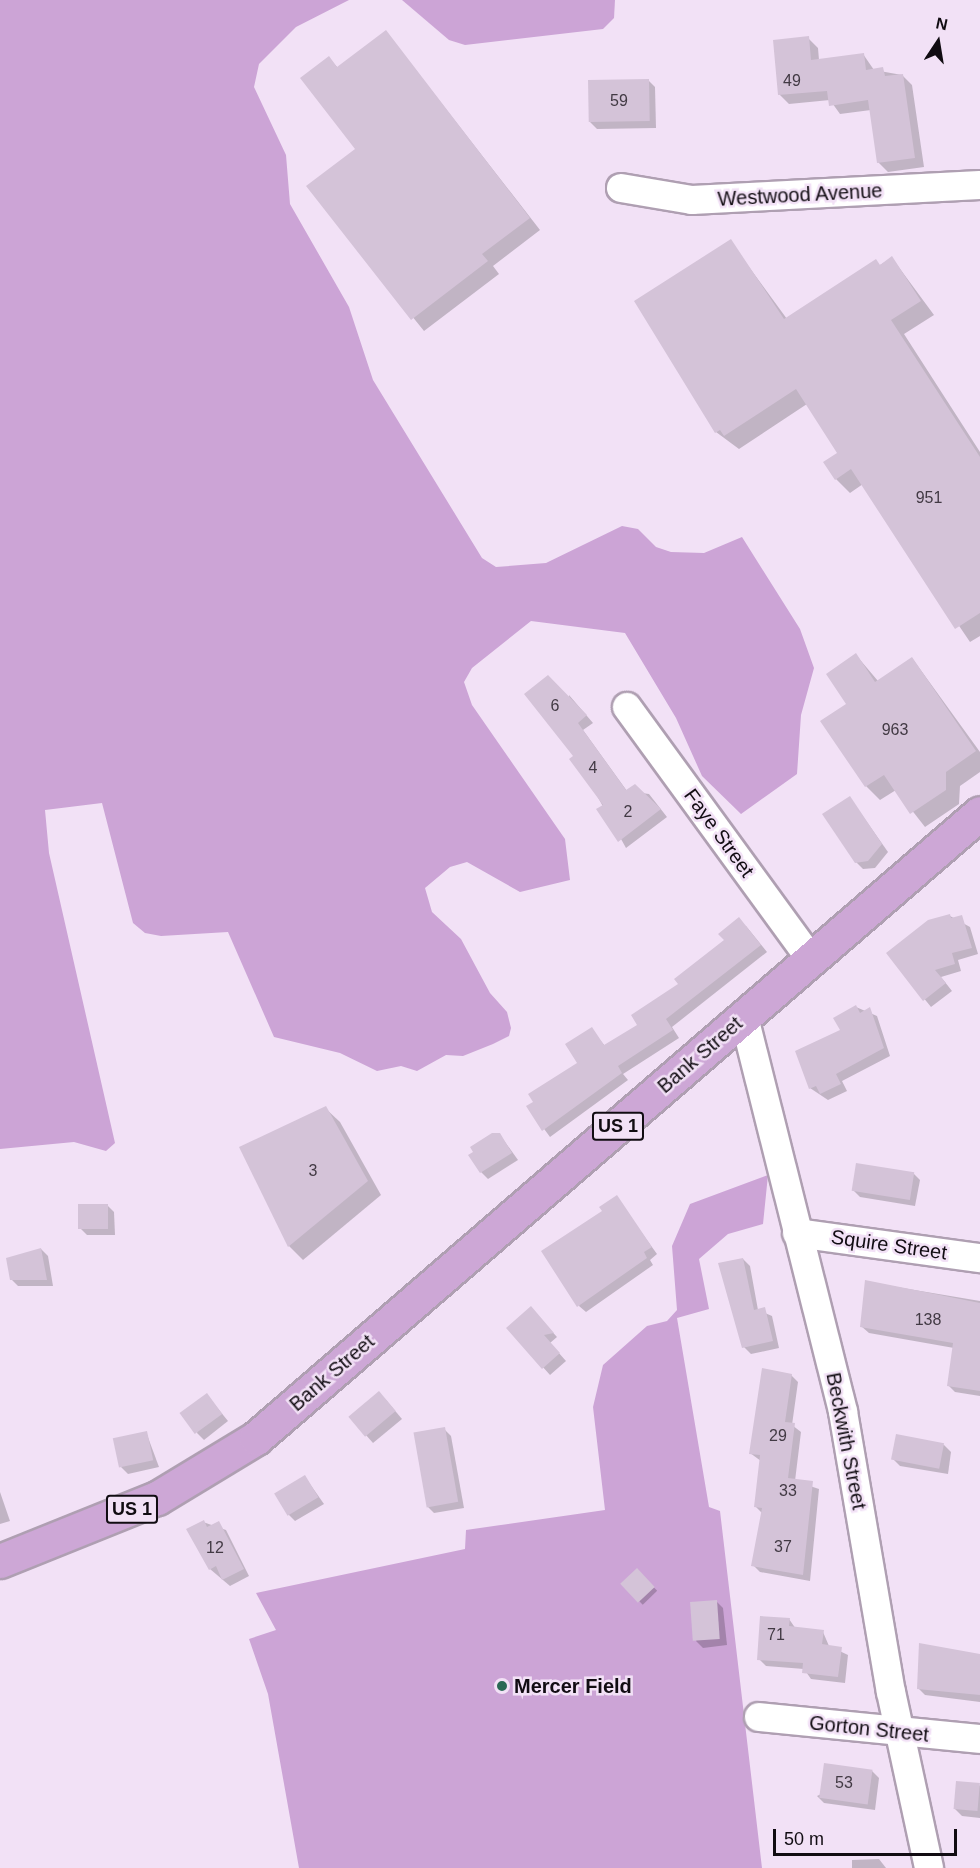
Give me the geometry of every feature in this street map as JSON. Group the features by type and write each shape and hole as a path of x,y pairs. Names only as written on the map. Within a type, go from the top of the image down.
{"main road":[{"name":"Bank Street","path":"0,1561 157,1498 256,1438 980,813"}],"street":[{"name":"Westwood Avenue","path":"621,188 692,200 980,185"},
{"name":"Faye Street","path":"627,707 811,959"},
{"name":"Beckwith Street","path":"744,1017 843,1412 928,1868"},
{"name":"Squire Street","path":"797,1233 980,1258"},
{"name":"Gorton Street","path":"759,1717 980,1739"}],"shaded area":[{"path":"0,0 349,0 296,27 259,64 254,87 286,155 290,204 349,307 373,380 482,558 496,567 546,563 622,526 638,529 656,547 671,552 704,553 742,537 800,629 814,668 801,715 797,774 741,814 702,776 676,718 625,633 531,621 472,668 464,682 472,705 565,839 570,880 520,892 467,862 450,867 425,888 432,912 461,939 490,993 507,1012 511,1028 509,1036 493,1044 463,1056 446,1055 417,1071 401,1066 377,1071 340,1053 274,1037 228,932 161,936 145,933 133,923 102,803 45,810 49,853 115,1143 106,1151 74,1142 0,1149"},
{"path":"402,0 615,0 614,18 603,29 465,45 449,40"},
{"name":"Mercer Field","path":"768,1175 763,1224 728,1234 699,1259 709,1309 677,1318 709,1507 720,1511 762,1868 299,1868 268,1694 249,1639 276,1630 256,1593 465,1549 466,1530 605,1510 593,1407 603,1365 647,1326 667,1321 677,1310 672,1246 690,1204"}],"building":[{"path":"386,30 530,218 482,254 488,261 411,320 306,186 355,149 300,78 329,56 337,67"},
{"path":"809,36 811,60 864,53 866,70 883,67 885,76 903,74 915,158 877,163 868,100 829,106 827,91 778,95 773,40"},
{"path":"649,79 650,121 589,122 588,80"},
{"path":"731,239 784,319 876,259 880,265 892,256 921,301 891,320 980,457 980,613 955,629 851,469 835,480 823,462 837,453 796,389 724,436 720,430 715,433 634,301"},
{"path":"856,653 875,682 912,657 976,751 946,772 946,790 910,814 884,775 865,787 820,721 846,704 826,674"},
{"path":"548,675 587,715 578,723 626,790 635,784 661,809 618,842 596,809 603,805 569,759 573,756 524,694"},
{"path":"850,796 882,844 868,861 855,863 822,814"},
{"path":"950,914 951,918 962,915 972,948 952,953 955,964 935,970 946,983 923,1001 886,953 928,920"},
{"path":"739,917 761,945 666,1019 673,1030 618,1066 622,1073 542,1131 526,1106 533,1102 528,1094 577,1063 565,1044 592,1027 604,1045 637,1025 631,1015 678,984 674,979 724,940 718,934"},
{"path":"856,1005 860,1013 870,1007 884,1048 836,1074 841,1084 820,1094 816,1086 809,1089 795,1051 840,1030 833,1018"},
{"path":"326,1106 368,1181 288,1247 239,1147"},
{"path":"492,1133 500,1133 512,1153 480,1173 468,1155 473,1152 470,1147"},
{"path":"856,1163 914,1172 910,1200 852,1191"},
{"path":"617,1195 652,1247 644,1252 647,1258 577,1307 541,1251 602,1211 599,1207"},
{"path":"78,1204 108,1204 108,1229 78,1229"},
{"path":"41,1248 47,1280 10,1280 6,1258"},
{"path":"743,1258 754,1310 765,1307 773,1341 742,1348 718,1263"},
{"path":"865,1280 980,1303 980,1391 947,1386 953,1343 860,1327"},
{"path":"531,1306 554,1333 544,1335 560,1353 542,1369 506,1328"},
{"path":"762,1368 792,1374 785,1422 795,1423 788,1478 813,1481 803,1575 751,1566 762,1508 754,1507 760,1455 749,1454"},
{"path":"379,1391 396,1411 365,1437 348,1417"},
{"path":"207,1393 222,1414 195,1434 179,1413"},
{"path":"445,1427 458,1502 427,1507 413,1433"},
{"path":"147,1431 153,1460 119,1468 113,1438"},
{"path":"896,1434 944,1443 939,1469 891,1460"},
{"path":"305,1475 318,1497 288,1516 274,1494"},
{"path":"204,1520 207,1527 219,1521 244,1569 222,1580 216,1566 209,1570 186,1529"},
{"path":"637,1568 655,1587 638,1603 620,1584"},
{"path":"717,1600 720,1639 693,1641 690,1602"},
{"path":"760,1616 790,1618 789,1626 824,1630 822,1644 842,1647 838,1677 802,1673 803,1663 757,1660"},
{"path":"919,1643 980,1654 980,1695 917,1689"},
{"path":"824,1763 873,1770 868,1804 819,1798"},
{"path":"956,1781 980,1783 977,1811 954,1809"}],"place":[{"name":"Mercer Field","path":"502,1686"}]}
